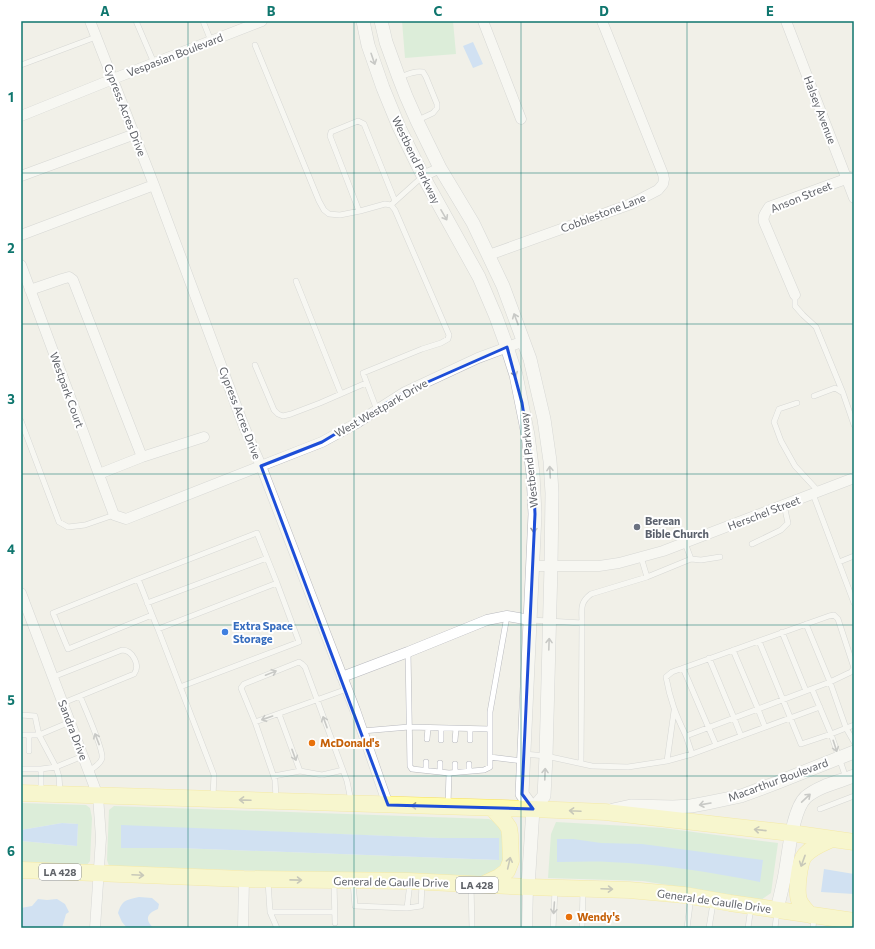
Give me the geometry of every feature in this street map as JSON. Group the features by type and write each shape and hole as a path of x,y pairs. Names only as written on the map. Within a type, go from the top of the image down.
{"main road":[{"path":"21,793 605,812 791,833 854,842"},
{"path":"476,885 499,877 507,871 511,861 509,828 492,808"},
{"path":"813,919 802,907 797,892 801,863 805,855 813,848 832,839"},
{"name":"General de Gaulle Drive","path":"21,870 268,880 416,882 648,891 777,910 813,919 850,923"}],"street":[{"name":"Cypress Acres Drive","path":"90,21 135,134 243,424 261,466 347,689 388,805"},
{"name":"Vespasian Boulevard","path":"21,116 262,21"},
{"name":"Westbend Parkway","path":"362,21 368,45 383,88 399,127 422,176 479,276 496,317 516,375 528,435 533,474 535,514 522,794 533,809 544,796 550,622 552,493 550,461 544,419 530,359 503,286 473,223 440,168 417,121 386,42 381,21"},
{"path":"483,21 521,118"},
{"name":"Cobblestone Lane","path":"489,255 631,204 658,190 663,184 663,174 602,21"},
{"name":"Halsey Avenue","path":"786,21 850,178 854,198"},
{"path":"21,176 135,134"},
{"path":"422,176 440,168"},
{"name":"Anson Street","path":"795,295 763,217 769,207 850,178"},
{"path":"21,235 154,185"},
{"name":"Westpark Court","path":"21,265 114,515"},
{"path":"30,290 69,277 74,280 142,457"},
{"name":"West Westpark Drive","path":"261,466 322,442 355,424 405,392 457,367 524,341"},
{"path":"99,474 142,457 204,437"},
{"path":"114,515 126,519 261,466"},
{"name":"Herschel Street","path":"532,566 598,566 618,563 663,551 854,478"},
{"name":"Sandra Drive","path":"21,593 98,796 101,838 95,928"},
{"path":"342,677 487,620 507,616 530,620"},
{"name":"Macarthur Boulevard","path":"605,812 631,806 691,806 734,797 776,783 854,752"},
{"name":"Macarthur Boulevard","path":"777,910 786,869 791,833 800,806 813,792 850,777"},
{"path":"527,928 533,809"},
{"path":"243,928 244,879"}],"lane":[{"path":"136,21 154,63"},
{"path":"203,21 212,41"},
{"path":"21,65 96,37"},
{"path":"255,45 319,201 324,210 329,214 340,215 393,203 422,176"},
{"path":"399,78 411,72 417,71 423,72 426,77 437,104 437,108 433,113 417,121"},
{"path":"359,211 330,136 331,132 358,121 364,124 395,210 449,335 448,339 441,343 362,373 377,410"},
{"path":"296,281 341,394"},
{"path":"795,295 795,306 816,327 843,393 854,425"},
{"path":"255,365 274,410 283,416 366,383"},
{"path":"814,396 835,388 843,393"},
{"path":"797,403 779,409 774,422 781,441 795,466 816,493 854,603"},
{"path":"21,421 59,522 68,527 85,526 114,515"},
{"path":"752,544 781,530 788,523 784,505"},
{"path":"152,615 68,648 53,612 257,533 299,642 180,687"},
{"path":"685,543 691,559"},
{"path":"839,562 854,556"},
{"path":"641,557 647,577"},
{"path":"580,763 582,604 585,599 591,594 647,577 691,559 701,560 720,557"},
{"path":"147,603 267,558"},
{"path":"138,580 214,775 213,799"},
{"path":"158,629 277,583"},
{"path":"686,736 812,689 851,672 854,668 838,619 834,615 829,616 709,658 672,672 666,677 674,711 686,736 692,754"},
{"path":"408,652 410,766 412,769 440,772 484,770 490,767 490,712 507,616"},
{"path":"530,620 582,624"},
{"path":"806,624 830,682 846,728 854,742"},
{"path":"782,632 806,691"},
{"path":"759,641 800,744 831,734 854,724"},
{"path":"53,677 118,651 125,650 130,652 132,656 137,669 134,674 63,703"},
{"path":"734,650 765,727"},
{"path":"709,658 740,736"},
{"path":"276,801 274,776 241,688 244,684 298,662 305,667 318,700 347,781 352,804"},
{"path":"683,668 716,745"},
{"path":"255,722 347,689"},
{"path":"812,689 831,734 839,758 850,777"},
{"path":"80,696 102,756 100,763 89,771"},
{"path":"490,757 546,756 592,766 628,767 667,761 692,754 820,707"},
{"path":"667,761 674,711"},
{"path":"279,714 300,771"},
{"path":"21,715 35,716 38,735 56,767 59,777 60,794"},
{"path":"21,735 38,735 70,722"},
{"path":"362,731 409,728 490,730"},
{"path":"428,728 428,739"},
{"path":"441,728 441,740"},
{"path":"455,740 456,729"},
{"path":"470,730 470,740"},
{"path":"29,735 29,751"},
{"path":"21,769 29,767 41,769 56,767 83,756"},
{"path":"426,762 426,770"},
{"path":"440,763 440,772"},
{"path":"455,764 455,772"},
{"path":"469,764 469,771"},
{"path":"41,769 41,794"},
{"path":"274,776 300,771 322,775 343,770"},
{"path":"448,772 448,806"},
{"path":"820,809 854,796"},
{"path":"268,880 270,912 277,928"},
{"path":"334,880 334,923"},
{"path":"353,881 355,906 408,908 421,906 416,882"},
{"path":"408,908 416,882"},
{"path":"472,928 476,885"},
{"path":"553,928 555,888"},
{"path":"582,928 583,888"},
{"path":"687,928 691,897"},
{"path":"709,928 713,900"},
{"path":"748,928 751,906"},
{"path":"775,928 777,910"},
{"path":"270,912 334,912"}],"highlighted area":[{"path":"507,347 522,403 533,474 535,514 522,794 533,809 388,805 261,466 322,442 405,392"}],"green space":[{"path":"402,21 453,21 456,54 405,58"},
{"path":"21,803 86,805 90,808 92,818 90,861 86,866 21,863 21,841 77,846 78,824 62,823 21,830"},
{"path":"114,806 489,819 500,824 505,835 505,865 485,878 109,866 107,860 109,810","holes":["121,826 440,838 499,838 499,860 178,848 121,848"]},
{"path":"556,822 663,828 778,843 771,893 761,900 643,881 548,878 551,834"}],"water":[{"path":"473,42 483,64 473,68 463,46"},
{"path":"62,823 78,824 77,846 21,841 21,830"},
{"path":"121,825 440,838 499,838 499,860 178,848 121,848"},
{"path":"557,839 573,839 601,843 642,844 763,860 760,882 704,872 628,863 557,862"},
{"path":"824,869 854,874 854,894 821,892"},
{"path":"139,897 152,898 159,904 158,909 151,913 148,917 149,922 154,928 127,928 122,922 118,913 121,905 125,901"},
{"path":"38,899 57,899 65,904 69,912 66,914 62,928 21,928 21,908 32,906"}],"place":[{"name":"Berean Bible Church","path":"637,527"},
{"name":"Extra Space Storage","path":"225,632"},
{"name":"McDonald's","path":"312,743"},
{"name":"Wendy's","path":"569,917"}]}
